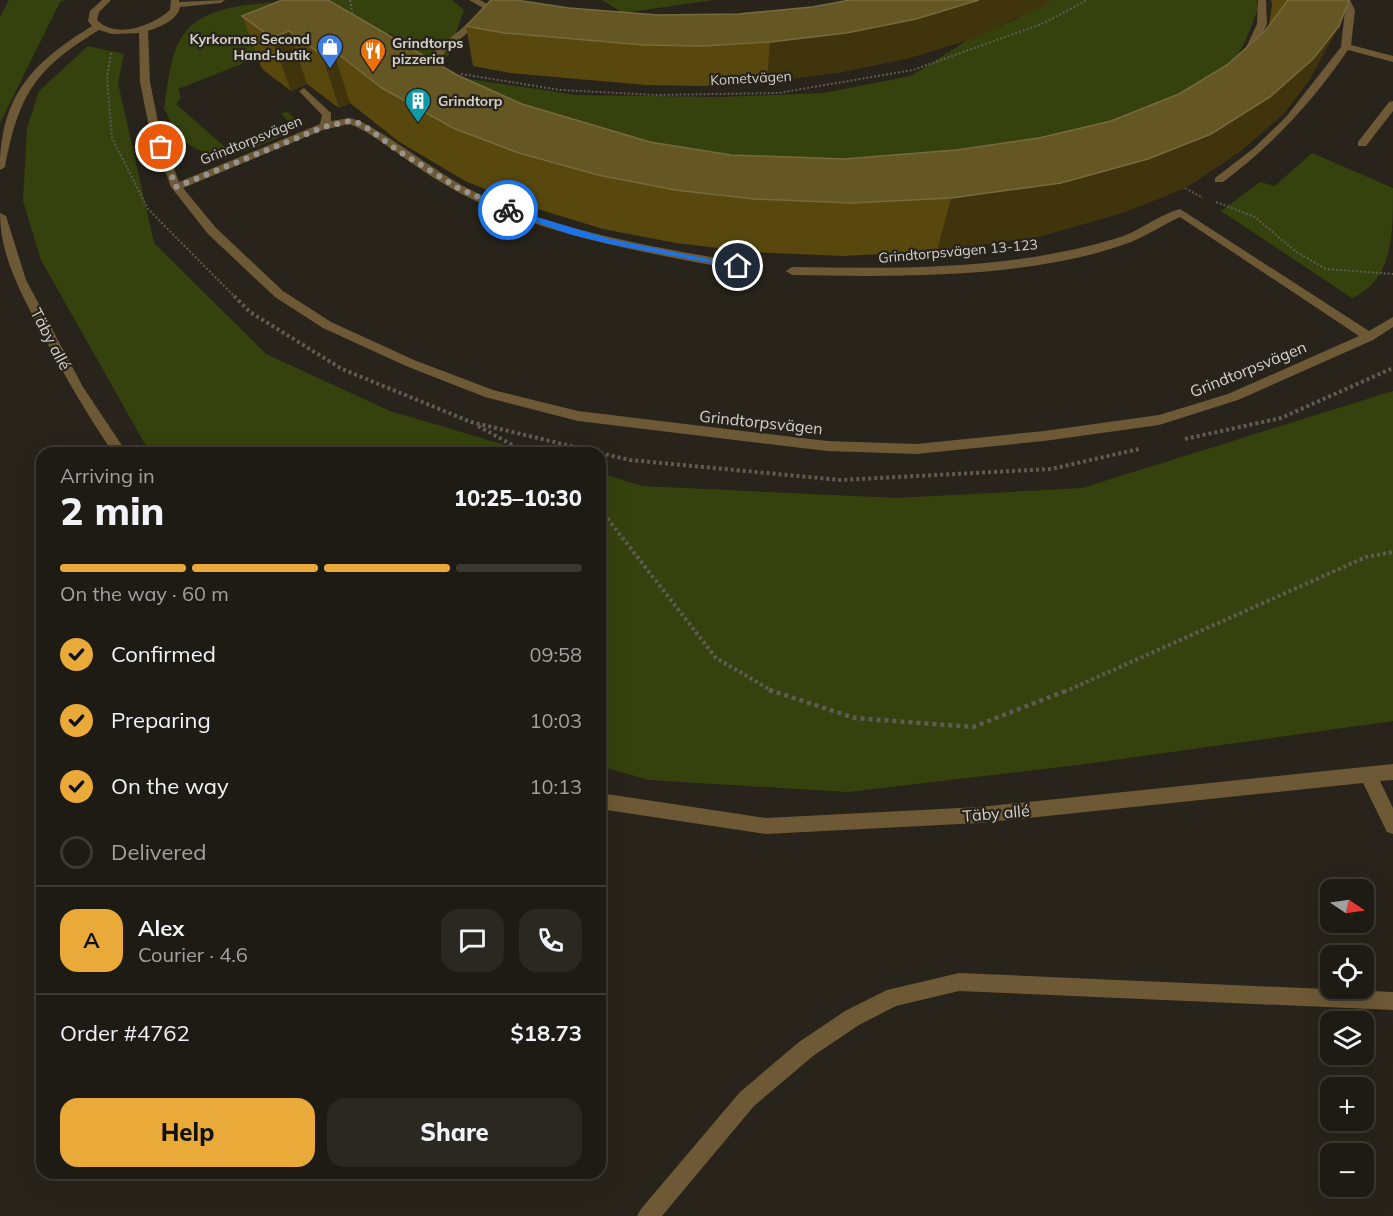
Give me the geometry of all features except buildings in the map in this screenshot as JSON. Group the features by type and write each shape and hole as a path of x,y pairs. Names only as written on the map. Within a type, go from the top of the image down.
{"street":[{"path":"107,0 91,14 92,21 97,27 116,32 143,29 163,21 170,16 175,3 221,0"},
{"path":"473,0 488,10 510,19"},
{"path":"1242,62 1256,41 1262,24 1262,0"},
{"path":"1219,180 1246,161 1302,108 1346,47 1350,10 1346,0"},
{"path":"422,80 439,70 439,52 488,10"},
{"path":"0,167 7,129 16,102 31,80 59,51 97,27"},
{"name":"Grindtorpsvägen","path":"143,29 145,82 149,105 154,127 176,187 212,231 279,294 327,325 410,363 490,394 578,416 827,446 905,448 1044,436 1159,420 1233,397 1369,337 1393,321"},
{"path":"1346,47 1393,59"},
{"path":"304,91 327,115 324,127"},
{"path":"1362,144 1393,104"},
{"name":"Grindtorpsvägen","path":"176,187 324,127 350,121 362,124 397,150 458,188 531,219 610,242 738,266"},
{"name":"Grindtorpsvägen 13-123","path":"792,271 877,274 1038,261 1120,242 1180,212 1369,337"},
{"name":"Täby allé","path":"0,216 20,280 78,389 116,447"},
{"name":"Täby allé","path":"606,802 766,826 979,815 1393,772"},
{"path":"1368,775 1393,826"},
{"path":"648,1216 747,1099 806,1048 852,1018 894,997 959,982 1393,1001"}],"path":[{"path":"350,0 354,23"},
{"name":"Kometvägen","path":"439,70 560,90 656,95 778,93 913,70 1044,24 1087,0"},
{"path":"1202,197 1255,217 1295,251 1326,269 1393,274"},
{"path":"471,422 516,447"},
{"path":"606,517 716,658 769,690 855,718 973,727 1088,682 1365,556 1393,552"}],"green space":[{"path":"9,0 66,0 60,2 0,123 0,17"},
{"path":"303,0 452,0 464,10 448,56 419,71 410,48 390,33 374,39 345,23 178,89 181,98 176,104 226,148 288,122 281,113 288,112 296,120 295,127 289,133 236,153 209,153 196,149 183,140 164,108 173,56 180,40 190,27 218,11 253,4"},
{"path":"602,0 713,0 623,13"},
{"path":"1019,0 1257,0 1258,9 1245,42 1230,68 1158,129 683,183 442,75 576,95 722,97 823,93 911,76 968,40 1021,17"},
{"path":"88,46 124,54 118,83 154,243 266,354 390,411 512,447 147,447 41,260 23,201 27,128 39,91"},
{"path":"1312,153 1393,188 1391,239 1383,268 1366,290 1352,298 1221,211 1260,182 1275,186"},
{"path":"1393,391 1393,721 1078,765 848,792 649,780 606,768 606,475 642,486 897,498 1082,488"}],"way so far":[{"path":"161,147 176,187 324,127 350,121 362,124 397,150 458,188 508,210"}],"place":[{"name":"Kyrkornas Second Hand-butik","path":"330,70"},
{"name":"Grindtorps pizzeria","path":"373,74"},
{"name":"Grindtorp","path":"418,124"}],"route":[{"path":"508,210 571,232 610,242 738,266"}]}
